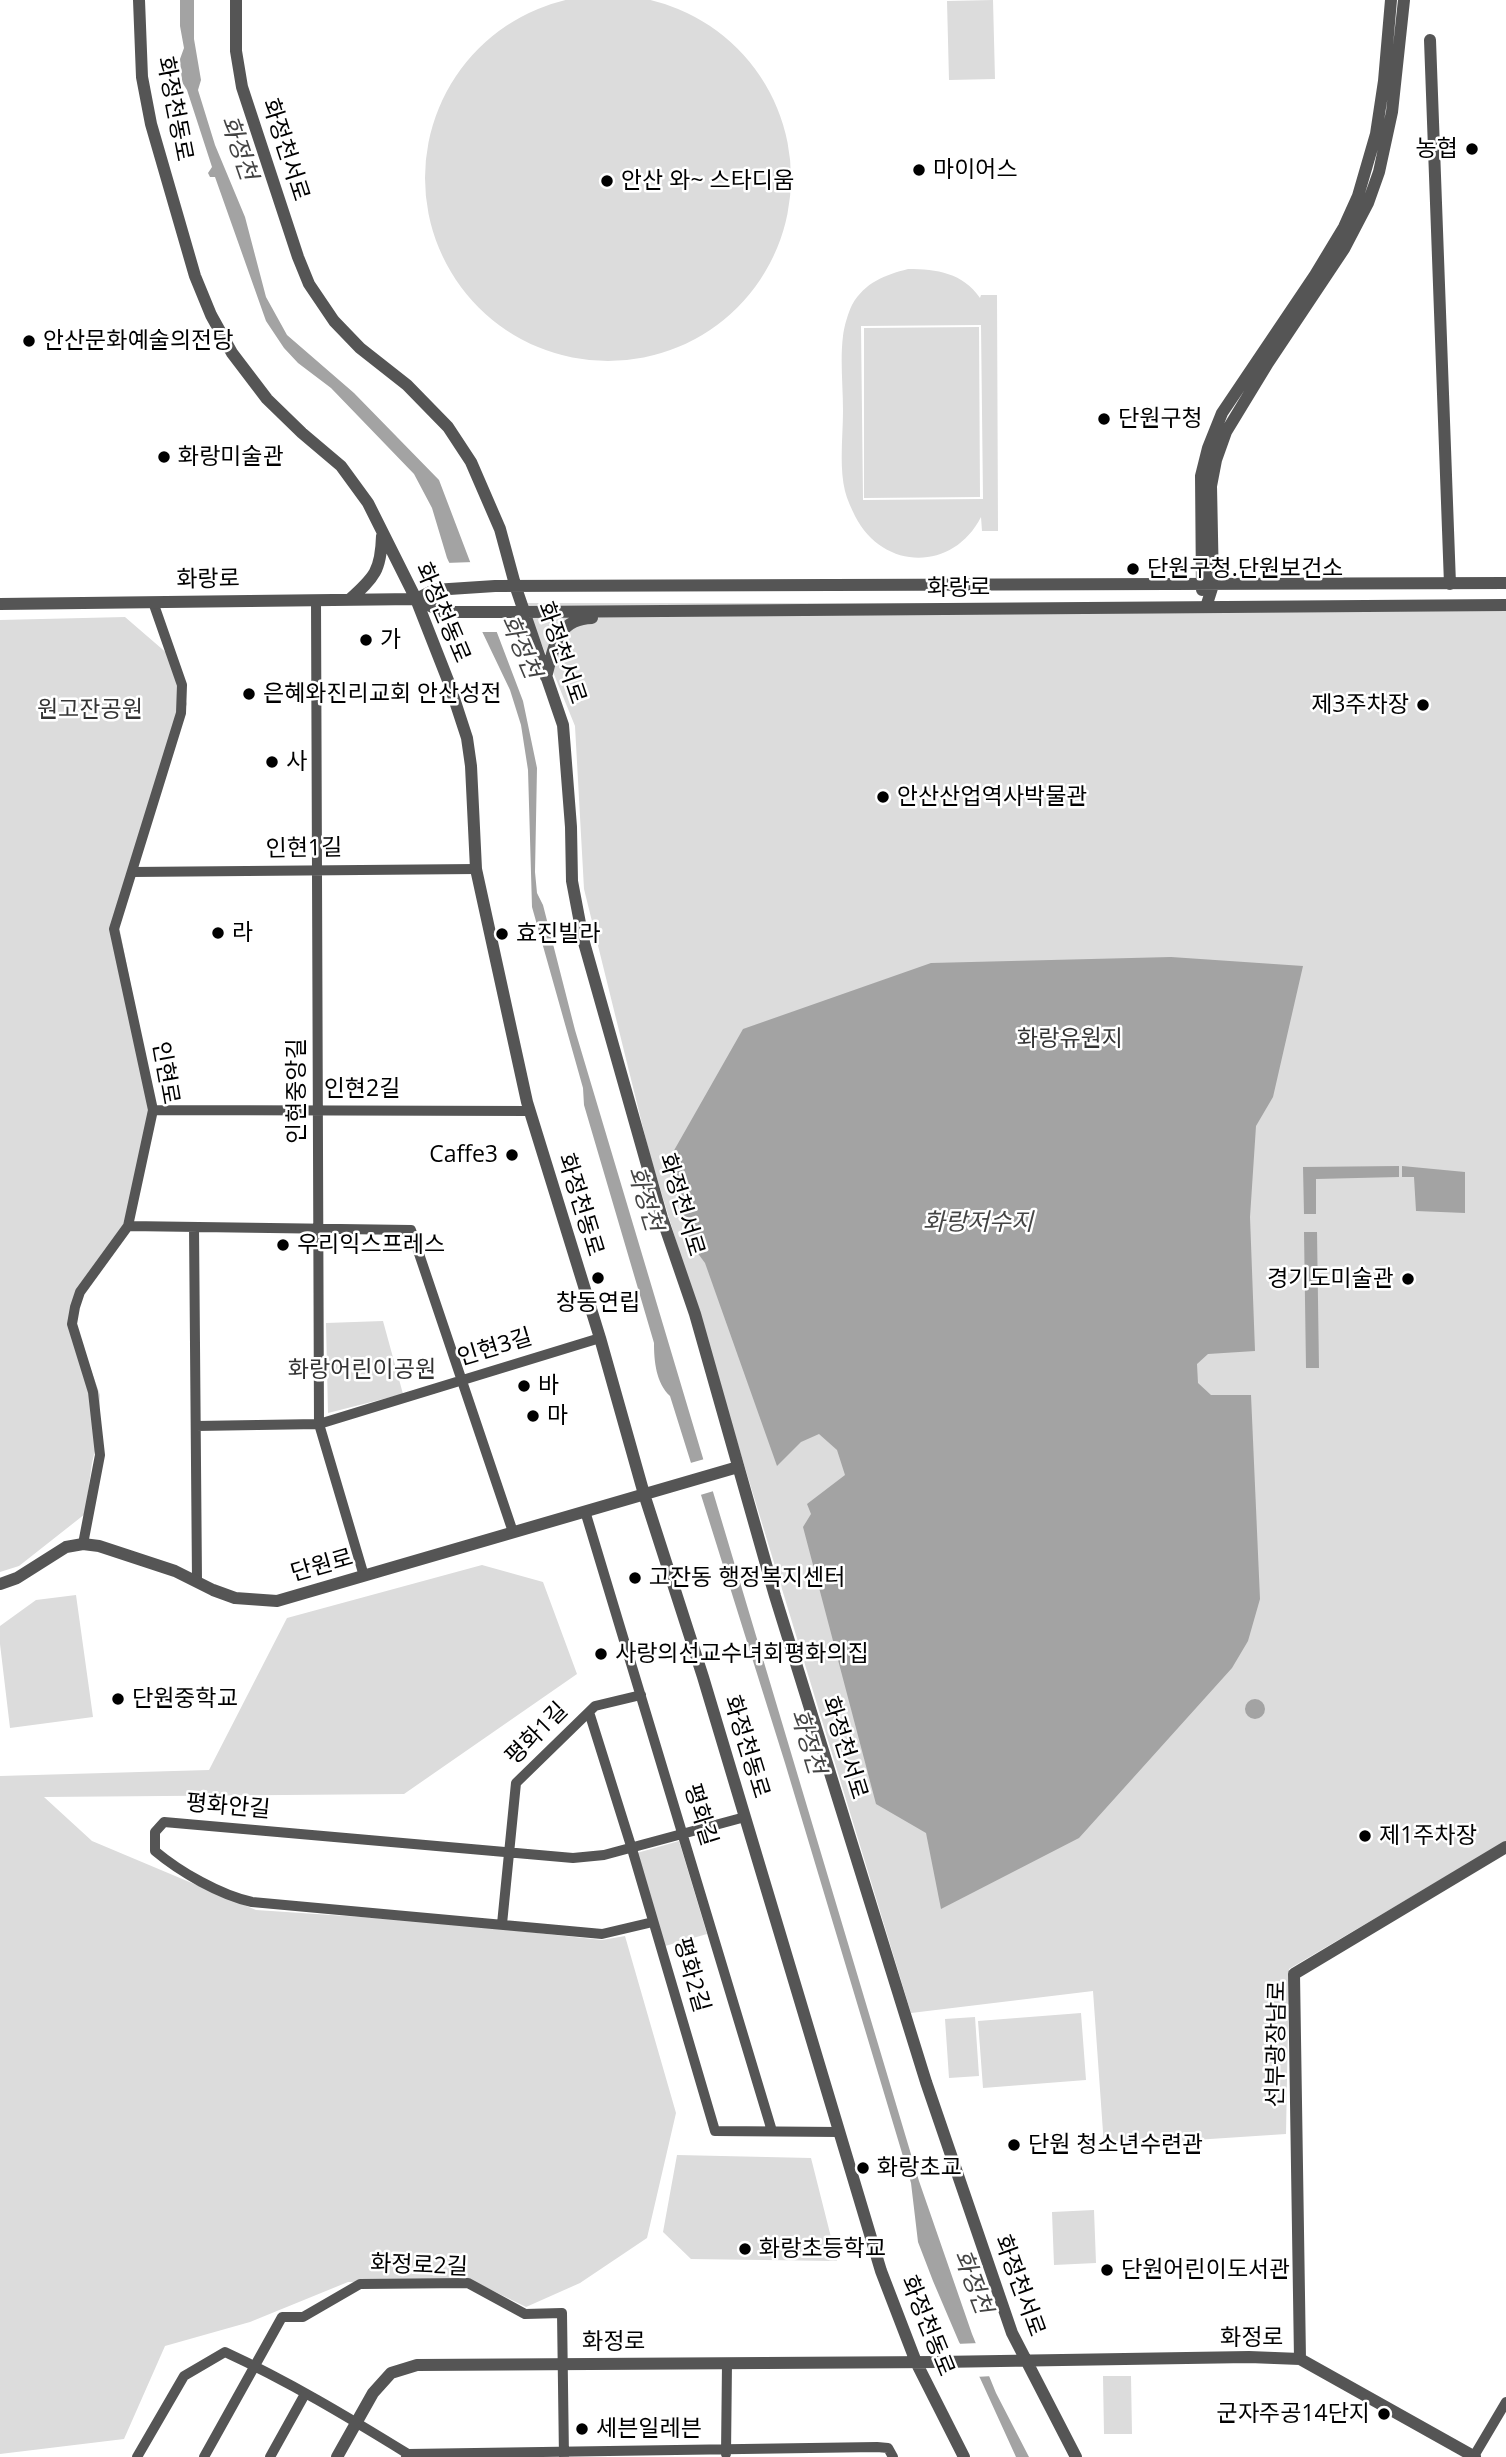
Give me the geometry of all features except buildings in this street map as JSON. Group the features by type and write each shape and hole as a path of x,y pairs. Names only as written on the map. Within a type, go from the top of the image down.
{"street":[{"name":"화정천동로","path":"139,0 142,77 151,124 195,276 211,315 232,353 267,399 341,466 368,503 416,599 449,683 467,738 477,869 529,1111 881,2271 916,2361 964,2457"},
{"name":"화정천서로","path":"236,0 236,51 242,87 309,284 334,321 360,348 407,385 448,427 471,463 500,529 516,588 563,725 572,880 583,939 662,1218 695,1314 733,1468 926,2082 1012,2333 1076,2457"},
{"path":"1207,585 1201,475 1208,448 1222,413 1315,275 1358,196 1376,134 1391,0"},
{"path":"1206,607 1211,486 1216,460 1226,432 1268,363 1345,249 1368,203 1380,172 1392,112 1404,0"},
{"path":"1430,40 1450,584"},
{"path":"349,600 369,582 382,560 382,531"},
{"name":"화랑로","path":"416,599 434,590 495,586 1506,583"},
{"name":"화랑로","path":"0,604 416,599 443,611 524,612 1506,605"},
{"name":"인현중앙길","path":"316,600 319,1424 364,1576"},
{"name":"인현로","path":"83,1544 100,1455 93,1392 75,1336 74,1316 80,1293 128,1226 153,1110 114,929 181,713 181,685 153,602"},
{"path":"546,677 555,640 568,623 578,618 602,618 626,611"},
{"name":"인현1길","path":"132,872 477,869"},
{"name":"인현2길","path":"153,1110 529,1111"},
{"path":"128,1226 411,1230 513,1532"},
{"path":"194,1227 197,1581"},
{"name":"인현3길","path":"196,1426 319,1424 600,1338"},
{"name":"단원로","path":"83,1544 99,1546 175,1571 235,1598 277,1601 733,1468"},
{"name":"평화길","path":"585,1511 772,2131"},
{"path":"0,1584 17,1578 66,1547 83,1544"},
{"name":"평화1길","path":"502,1924 516,1783 595,1706 641,1695"},
{"name":"평화2길","path":"589,1712 715,2131 839,2132"},
{"name":"평화안길","path":"653,1922 601,1934 234,1898 168,1862 155,1851 155,1832 164,1822 573,1858 632,1849 745,1817"},
{"name":"선부광장남로","path":"1300,2359 1294,1974 1506,1847"},
{"name":"화정로2길","path":"255,2365 282,2317 303,2316 360,2284 455,2283 468,2283 525,2314 562,2313 564,2364"},
{"path":"137,2457 184,2376 225,2352 255,2365 356,2422 407,2455 840,2453 888,2448 892,2457"},
{"name":"화정로","path":"337,2457 373,2393 391,2373 417,2365 1249,2357 1300,2359 1474,2457"},
{"path":"726,2454 727,2363"},
{"path":"564,2364 564,2454"},
{"path":"204,2457 255,2365"},
{"path":"270,2457 305,2394"},
{"path":"1474,2457 1506,2402"}],"green space":[{"name":"안산 와~ 스타디움","path":"608,-5 644,-1 678,9 710,26 737,49 760,76 777,108 787,142 791,178 787,214 777,248 760,280 737,307 710,330 678,347 644,357 608,361 572,357 538,347 506,330 479,307 456,280 439,248 429,214 425,178 429,142 439,108 456,76 479,49 506,26 538,9 572,-1"},
{"path":"993,0 995,79 949,80 947,1"},
{"path":"908,269 948,274 966,283 980,298 981,295 997,295 998,531 982,531 981,517 969,535 953,548 918,558 900,555 883,547 867,534 849,504 842,471 842,354 846,320 857,297 869,285","holes":["981,325 983,499 863,500 861,326"]},
{"path":"979,327 980,497 864,498 864,328"},
{"name":"화랑유원지","path":"525,603 1506,603 1506,1841 1289,1969 1286,2134 1104,2146 1093,1991 911,2013 649,1152 584,889 575,726"},
{"name":"원고잔공원","path":"125,617 169,655 187,704 119,926 153,1097 131,1225 83,1289 75,1324 100,1395 99,1434 85,1514 19,1566 0,1572 0,620"},
{"name":"화랑어린이공원","path":"383,1321 403,1394 328,1413 326,1323"},
{"path":"482,1565 543,1582 577,1674 404,1794 44,1797 92,1841 256,1910 436,1922 602,1940 625,1936 676,2113 647,2238 580,2283 526,2307 471,2280 348,2282 250,2322 165,2346 124,2439 0,2454 0,1776 209,1770 287,1618"},
{"path":"76,1595 93,1717 10,1728 0,1626 36,1600"},
{"path":"679,1841 707,1934 665,1946 637,1853"},
{"path":"1081,2013 1086,2080 983,2088 978,2021"},
{"path":"975,2017 979,2076 949,2078 945,2019"},
{"path":"677,2155 811,2158 837,2261 691,2259 663,2232"},
{"path":"1094,2210 1096,2263 1054,2265 1052,2212"},
{"path":"1103,2376 1131,2376 1132,2434 1104,2434"}],"water":[{"path":"180,0 194,0 194,39 201,80 198,90 215,145 245,217 266,297 287,335 354,393 439,480 523,701 537,768 537,893 543,905 575,1030 919,2181 972,2334 996,2393 1029,2457 1016,2457 980,2378 959,2342 918,2242 911,2183 785,1763 670,1396 665,1391 657,1371 654,1343 584,1105 583,1088 532,907 528,770 521,725 510,690 447,558 432,508 414,474 331,388 298,363 266,321 215,177 210,177 208,173 212,167 182,82 180,59 184,48 180,26"},
{"name":"화랑저수지","path":"1171,957 1303,966 1273,1097 1256,1126 1250,1217 1255,1351 1208,1354 1197,1364 1198,1383 1211,1395 1251,1395 1260,1599 1248,1641 1232,1668 1079,1838 941,1909 926,1833 876,1804 803,1527 811,1514 807,1504 845,1475 837,1450 819,1434 801,1442 777,1466 705,1263 688,1240 668,1161 743,1029 931,963"},
{"path":"1399,1166 1399,1177 1316,1179 1316,1214 1304,1214 1303,1167"},
{"path":"1402,1166 1465,1172 1465,1213 1416,1211 1414,1177 1402,1177"},
{"path":"1304,1232 1317,1232 1319,1368 1306,1368"},
{"path":"1255,1699 1262,1702 1265,1709 1262,1716 1255,1719 1248,1716 1245,1709 1248,1702"}],"pier":[{"path":"474,562 500,632 478,632 445,563"},
{"path":"708,1458 717,1490 697,1496 687,1464"},
{"path":"980,2343 993,2376 975,2377 955,2344"}],"place":[{"name":"농협","path":"1472,149"},
{"name":"마이어스","path":"919,170"},
{"name":"안산 와~ 스타디움","path":"607,181"},
{"name":"안산문화예술의전당","path":"29,341"},
{"name":"단원구청","path":"1104,419"},
{"name":"화랑미술관","path":"164,457"},
{"name":"단원구청.단원보건소","path":"1133,569"},
{"name":"가","path":"366,640"},
{"name":"은혜와진리교회 안산성전","path":"249,694"},
{"name":"제3주차장","path":"1423,705"},
{"name":"사","path":"272,762"},
{"name":"안산산업역사박물관","path":"883,797"},
{"name":"라","path":"218,933"},
{"name":"효진빌라","path":"502,934"},
{"name":"Caffe3","path":"512,1155"},
{"name":"우리익스프레스","path":"283,1245"},
{"name":"창동연립","path":"598,1278"},
{"name":"경기도미술관","path":"1408,1279"},
{"name":"바","path":"524,1386"},
{"name":"마","path":"533,1416"},
{"name":"고잔동 행정복지센터","path":"635,1578"},
{"name":"사랑의선교수녀회평화의집","path":"601,1654"},
{"name":"단원중학교","path":"118,1699"},
{"name":"제1주차장","path":"1365,1836"},
{"name":"단원 청소년수련관","path":"1014,2145"},
{"name":"화랑초교","path":"863,2168"},
{"name":"화랑초등학교","path":"745,2249"},
{"name":"단원어린이도서관","path":"1107,2270"},
{"name":"군자주공14단지","path":"1384,2414"},
{"name":"세븐일레븐","path":"582,2429"}],"water label":[{"name":"화정천","path":"238,148"},
{"name":"화정천","path":"520,647"},
{"name":"화정천","path":"644,1199"},
{"name":"화정천","path":"807,1742"},
{"name":"화정천","path":"972,2282"}]}
